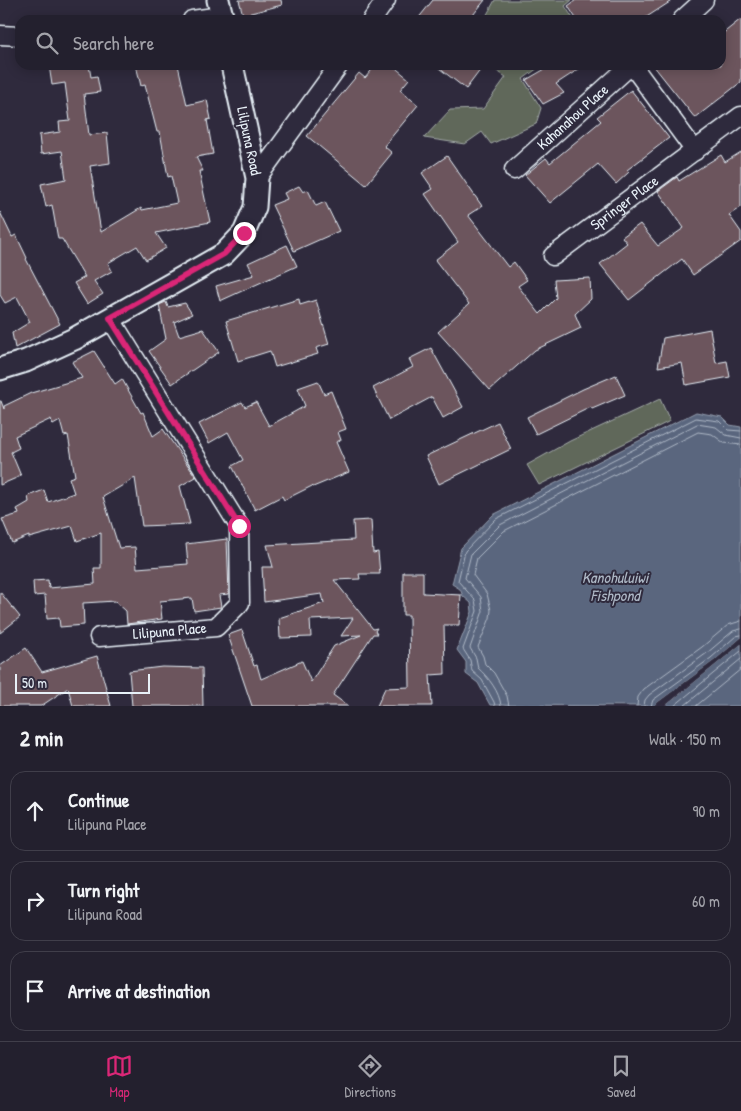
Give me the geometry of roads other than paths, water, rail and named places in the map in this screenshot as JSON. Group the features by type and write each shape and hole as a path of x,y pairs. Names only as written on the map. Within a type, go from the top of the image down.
{"street":[{"path":"376,15 386,0"},
{"path":"688,15 704,0"},
{"path":"0,35 15,36"},
{"name":"Lilipuna Road","path":"0,368 26,361 51,351 212,261 235,244 244,233 256,206 257,178 233,70"},
{"path":"257,178 335,70"},
{"name":"Kahanahou Place","path":"514,170 626,70"},
{"path":"636,70 695,151"},
{"name":"Springer Place","path":"553,256 741,116"},
{"name":"Lilipuna Place","path":"99,637 216,627 240,603 239,526 110,318"}],"water":[{"name":"Kanohuluiwi Fishpond","path":"696,412 722,417 730,425 741,427 741,638 714,661 653,706 490,705 478,683 466,674 466,662 457,650 472,612 471,603 463,596 460,589 452,584 461,548 493,515"},
{"path":"741,644 741,706 665,706"}]}
